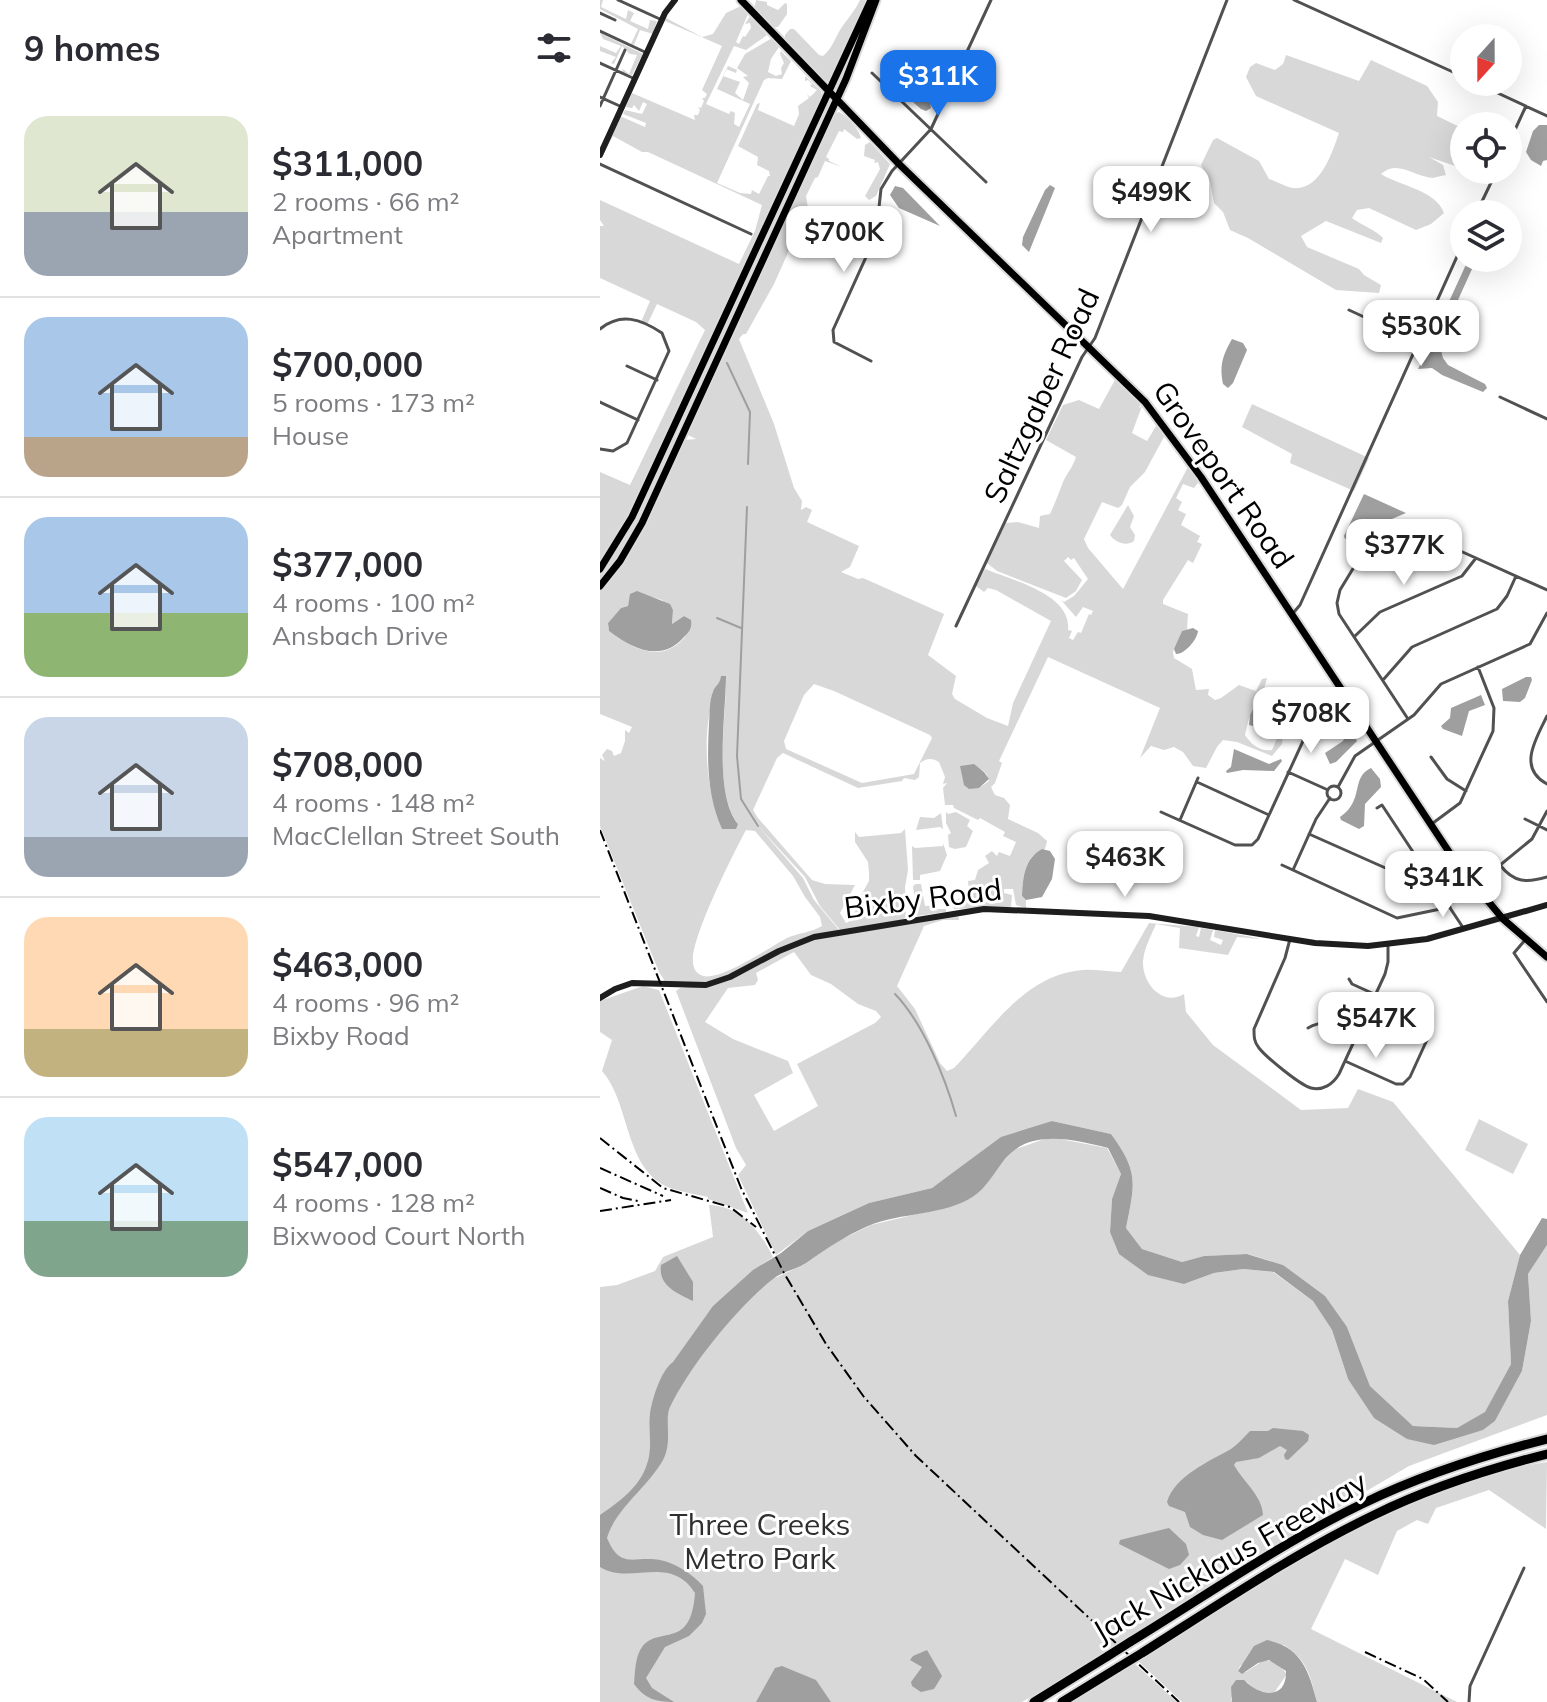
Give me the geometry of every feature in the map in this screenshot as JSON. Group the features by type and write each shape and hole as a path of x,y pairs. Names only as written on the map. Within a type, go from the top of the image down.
{"highway":[{"name":"Jack Nicklaus Freeway","path":"1034,1702 1274,1553 1363,1504 1420,1478 1547,1439"},
{"name":"Jack Nicklaus Freeway","path":"1062,1702 1292,1559 1374,1514 1453,1482 1547,1456"}],"main road":[{"name":"Groveport Road","path":"741,0 899,164 1132,388 1173,437 1430,825 1474,886 1503,919 1547,957"},
{"path":"600,569 632,517 828,92 874,0"},
{"path":"600,586 620,561 642,523 859,50 874,0"}],"street":[{"path":"619,0 662,20"},
{"path":"600,155 662,20 675,0"},
{"path":"871,361 840,348 832,336 876,235 881,189 931,129 991,0"},
{"name":"Saltzgaber Road","path":"956,626 1107,309 1227,0"},
{"path":"1294,0 1450,71"},
{"path":"600,13 615,20"},
{"path":"600,31 647,53"},
{"path":"600,106 625,50"},
{"path":"600,63 635,79"},
{"path":"872,73 986,182"},
{"path":"1504,96 1547,116"},
{"path":"602,98 622,107"},
{"path":"1522,115 1526,106"},
{"path":"600,164 751,234"},
{"path":"1292,614 1300,605 1450,272"},
{"path":"1349,310 1418,342"},
{"path":"600,329 613,320 630,318 660,331 668,344 668,356 627,443 620,449 600,449"},
{"path":"627,366 657,380"},
{"path":"1500,397 1547,419"},
{"path":"600,402 638,420"},
{"path":"1408,719 1342,620 1337,603 1343,583 1354,567 1421,538 1436,540 1547,590"},
{"path":"1354,637 1380,612 1462,576 1476,558"},
{"path":"1382,680 1412,647 1497,609 1516,576"},
{"path":"1338,787 1355,756 1422,708 1441,684 1530,644 1547,613"},
{"path":"1430,825 1457,807 1489,743 1495,719 1494,708 1478,667"},
{"path":"1547,716 1532,747 1530,759 1533,772 1547,784"},
{"path":"1161,812 1243,847 1256,842 1314,723"},
{"path":"1431,757 1447,779 1466,791"},
{"path":"1288,772 1328,790"},
{"path":"1180,820 1198,780 1269,815"},
{"path":"1328,790 1338,787"},
{"path":"1330,798 1340,796 1338,787"},
{"path":"1293,870 1330,798 1328,790"},
{"path":"1377,808 1388,801"},
{"path":"1382,805 1463,930"},
{"path":"1474,886 1532,839 1547,811"},
{"path":"1525,819 1547,830"},
{"path":"1309,834 1390,870 1403,869 1418,859"},
{"path":"1282,865 1397,918 1450,907"},
{"path":"1500,865 1511,877 1521,881 1547,877"},
{"name":"Bixby Road","path":"600,998 632,983 692,986 712,983 798,943 841,931 993,909 1158,917 1337,945 1388,945 1463,930 1547,905"},
{"path":"1290,939 1284,962 1254,1029 1254,1039 1262,1052 1312,1088 1330,1088 1337,1078 1386,969 1388,945"},
{"path":"1526,939 1514,953 1547,1002"},
{"path":"1345,1061 1404,1087 1433,1023 1352,984 1349,979"},
{"path":"1308,1028 1329,1021 1357,1034"},
{"path":"1248,1040 1254,1039"},
{"path":"1469,1702 1470,1686 1524,1568"}],"green space":[{"path":"600,0 603,0 601,7 626,19 628,10 634,13 630,21 648,29 650,20 657,21 653,34 640,30 634,45 631,44 638,29 600,9"},
{"path":"756,0 767,2 767,5 778,10 787,4 787,14 778,27 770,27 754,11"},
{"path":"860,0 867,0 830,80 823,83 785,41 785,35 794,29 823,56"},
{"path":"741,6 748,14 736,42 739,44 751,28 750,23 745,24 750,16 767,35 746,50 734,46 706,104 729,114 731,111 735,113 734,124 739,127 750,104 717,89 723,76 740,82 735,93 743,100 749,83 743,77 748,76 737,68 745,54 772,38 779,47 771,59 768,72 776,76 782,74 784,63 781,51 791,61 782,79 764,80 717,183 740,193 751,194 752,190 759,194 770,176 769,171 757,165 758,157 738,146 757,104 760,103 758,110 794,126 799,114 798,106 809,98 807,94 810,97 817,90 810,86 812,84 808,80 805,81 805,76 821,91 822,97 637,499 600,563 600,472 630,485 705,330 696,322 657,304 647,325 641,322 650,301 600,278 600,226 604,226 600,220 600,200 739,264 755,231 762,205 613,136 601,159 620,116 645,127 646,123 623,114 625,110 642,114 647,104 643,102 639,111 634,105 632,108 626,107 632,93 695,120 694,115 698,115 698,107 701,108 702,98 707,94 702,90 722,46 665,21 659,33 666,18 702,37 713,34 726,13"},
{"path":"600,33 643,54 632,75 622,72 623,69 629,74 637,55 630,54 622,46 614,64 611,63 616,57 600,51 600,46 616,53 621,46 603,39"},
{"path":"1286,55 1359,81 1371,60 1427,86 1438,102 1437,116 1450,122 1450,164 1429,157 1443,165 1446,175 1426,177 1400,168 1381,174 1426,194 1440,205 1444,213 1431,224 1416,230 1369,208 1357,210 1352,218 1380,235 1383,238 1381,243 1326,221 1301,236 1307,247 1359,269 1381,285 1379,293 1336,290 1230,230 1223,212 1214,203 1210,182 1201,165 1213,140 1217,138 1259,161 1269,179 1293,188 1311,183 1324,169 1339,133 1256,96 1246,77 1250,67 1256,63 1275,70 1283,64"},
{"path":"829,104 806,162 680,428 695,388 822,111"},
{"path":"839,112 846,116 861,138 857,139 844,129 843,132 839,131 826,157 842,167 825,161 806,196 808,208 774,284 746,334 739,339 774,424 794,488 802,501 801,510 806,507 812,510 807,522 859,546 850,567 841,572 863,578 944,614 928,655 956,676 952,694 955,699 987,718 1008,726 1013,703 1051,621 996,590 988,588 984,592 976,586 985,569 1038,590 1061,607 1067,617 1068,630 1072,631 1069,638 1073,640 1078,632 1081,633 1093,611 1083,607 1076,617 1061,600 1064,602 1074,596 1088,579 1074,558 1071,560 1068,557 1064,561 1082,580 1076,591 1066,598 997,571 987,563 1006,523 1018,522 1039,528 1040,516 1050,514 1076,457 1046,440 1063,405 1079,400 1099,409 1116,378 1141,402 1132,433 1147,441 1158,423 1200,480 1194,488 1183,484 1176,498 1182,502 1178,510 1186,514 1181,525 1200,536 1197,542 1202,544 1193,563 1188,560 1163,600 1163,604 1188,614 1187,630 1182,631 1173,652 1174,658 1192,669 1196,690 1209,689 1208,695 1215,700 1239,685 1256,691 1262,679 1267,678 1245,735 1260,749 1272,750 1281,729 1292,715 1295,717 1283,734 1282,744 1272,756 1237,742 1223,740 1206,768 1193,766 1183,752 1174,747 1164,750 1151,746 1140,758 1160,708 1048,657 999,761 1002,763 991,787 995,795 1004,798 1010,805 1008,819 1038,833 1047,841 1045,849 1033,856 1026,868 1022,896 1026,900 1026,908 1016,905 1013,889 1004,889 1004,893 1012,895 1011,907 954,909 953,905 969,890 968,881 975,880 978,870 989,863 985,856 992,851 997,856 999,852 1010,856 1016,842 980,818 978,820 953,805 945,805 943,788 947,783 943,784 945,777 939,762 930,759 920,763 919,777 915,780 904,778 902,781 858,788 783,753 777,758 753,810 758,818 812,880 825,884 855,885 840,913 846,923 852,920 869,881 868,862 855,842 855,832 859,837 901,833 905,829 908,870 906,917 840,930 820,906 805,877 758,826 803,878 814,900 839,930 811,936 723,978 698,984 666,983 600,826 600,758 605,761 602,755 607,749 614,756 621,753 625,730 629,733 632,727 600,714 600,591 620,567 641,533 684,440 696,439 688,435 688,430 834,114","holes":["1165,435 1188,467 1123,589 1084,539 1102,502 1118,508 1130,487 1145,472","635,592 662,600 673,610 672,624 684,616 691,621 689,630 670,649 652,652 634,647 609,631 608,623 621,608 628,606","726,676 723,773 730,810 738,824 722,829 711,794 707,751 711,708","814,684 932,738 914,774 862,783 786,749 784,741 804,695","960,766 985,772 989,781 979,788 963,774","746,830 755,831 793,876 820,917 822,926 787,938 733,969 703,976 694,967 694,951 705,917"]},
{"path":"870,142 890,164 876,196 869,200 865,196 880,169 878,162 874,163 875,160 864,156 865,145"},
{"path":"1252,404 1369,458 1354,491 1290,463 1292,454 1242,427"},
{"path":"676,436 671,455 645,513 600,583 600,573 627,532 668,445"},
{"path":"1128,505 1134,516 1130,527 1135,535 1134,541 1124,544 1110,535"},
{"path":"946,812 956,812 970,820 967,826 973,831 966,847 949,847 948,835 951,833 946,823"},
{"path":"941,813 943,829 916,830 920,817 934,818"},
{"path":"943,843 947,855 940,871 920,875 920,880 913,880 912,846 943,846"},
{"path":"921,884 925,906 937,905 938,909 946,909 946,912 917,916 913,886"},
{"path":"958,914 959,920 943,920 924,926 897,986 915,1009 940,1063 947,1071 954,1068 1011,1006 1044,982 1083,970 1121,972 1149,923 1199,927 1196,936 1199,937 1201,928 1213,930 1210,940 1221,945 1223,940 1214,937 1215,930 1262,939 1237,937 1228,955 1179,948 1180,928 1156,924 1143,961 1146,978 1155,991 1169,998 1184,994 1186,1012 1213,1045 1301,1110 1348,1108 1358,1089 1393,1102 1520,1255 1508,1301 1511,1364 1485,1413 1457,1428 1413,1426 1370,1386 1347,1327 1283,1265 1248,1254 1204,1256 1182,1262 1142,1249 1126,1228 1132,1178 1126,1158 1111,1134 1052,1121 962,1167 932,1188 869,1203 808,1231 776,1255 738,1175 746,1165 736,1148 676,991 721,983 816,939","holes":["794,952 811,975 831,984 881,1017 797,1064 818,1106 774,1131 754,1095 793,1073 788,1061 733,1039 705,1022 728,988 755,985 758,980 756,973"]},
{"path":"643,986 659,990 748,1213 708,1197 670,1188 655,1179 636,1152 618,1101 602,1071 612,1040 600,1032 600,1001"},
{"path":"1479,1119 1528,1144 1513,1174 1465,1150"},
{"name":"Three Creeks Metro Park","path":"1050,1137 1107,1148 1121,1174 1112,1199 1110,1232 1184,1284 1214,1273 1243,1269 1273,1272 1313,1301 1332,1330 1348,1379 1407,1439 1483,1430 1495,1421 1522,1371 1531,1321 1528,1274 1547,1245 1547,1415 1409,1466 1234,1569 1113,1648 1022,1702 600,1702 600,1287 617,1285 655,1271 663,1257 713,1237 709,1205 731,1210 755,1229 773,1257 761,1265 775,1278 803,1265 824,1248 871,1225 946,1207 974,1196 1013,1150"},
{"path":"1547,1462 1546,1529 1489,1490 1436,1508 1428,1524 1417,1520 1397,1531 1378,1575 1345,1559 1311,1629 1457,1702 1317,1702 1307,1669 1284,1645 1240,1666 1238,1671 1246,1672 1264,1660 1276,1662 1287,1674 1274,1693 1256,1691 1247,1682 1231,1698 1232,1702 1182,1702 1137,1660 1283,1570 1384,1514 1491,1474"},
{"path":"1134,1663 1177,1702 1071,1702"}],"shaded area":[{"path":"891,83 929,99 931,108 926,111 921,109"},
{"path":"1539,125 1547,125 1547,160 1541,166 1531,160 1526,152 1533,131"},
{"path":"1050,185 1055,188 1029,252 1022,245 1023,237"},
{"path":"895,186 903,188 940,226 899,208 890,195"},
{"path":"1463,272 1471,272 1443,333 1440,347 1448,365 1485,384 1487,388 1483,392 1432,368 1418,369"},
{"path":"1232,339 1243,343 1247,350 1228,388 1223,384 1222,366"},
{"path":"1364,494 1406,513 1345,539 1344,536"},
{"path":"637,591 670,604 672,624 684,616 691,620 689,631 675,645 657,651 637,648 609,631 608,623 621,608 628,606 630,594"},
{"path":"1193,628 1198,631 1193,642 1183,652 1176,654 1174,649 1182,631"},
{"path":"721,676 726,676 723,774 730,811 738,824 736,829 722,829 713,804 709,778 710,703"},
{"path":"1526,677 1532,680 1525,698 1520,702 1503,701 1502,689"},
{"path":"1481,695 1485,705 1469,711 1462,736 1443,729 1441,726 1450,718 1451,708"},
{"path":"1259,699 1266,701 1265,712 1256,724 1249,725 1250,715"},
{"path":"1350,726 1357,741 1330,764 1325,753 1343,741"},
{"path":"1234,749 1269,764 1282,761 1274,771 1227,773"},
{"path":"974,764 989,779 979,788 969,789 964,785 960,766"},
{"path":"1371,768 1380,779 1381,787 1365,804 1364,826 1359,829 1340,817 1352,804 1361,777"},
{"path":"1042,849 1050,851 1055,859 1052,879 1042,897 1026,900 1022,896 1026,869 1031,858"},
{"path":"1052,1121 1111,1134 1126,1158 1132,1178 1126,1228 1142,1249 1182,1262 1204,1256 1247,1254 1283,1265 1325,1296 1347,1327 1370,1386 1413,1426 1457,1428 1485,1412 1511,1364 1508,1301 1520,1255 1542,1218 1547,1219 1547,1245 1528,1274 1531,1321 1522,1371 1495,1421 1483,1430 1434,1445 1407,1439 1374,1418 1348,1379 1332,1330 1313,1301 1274,1272 1243,1269 1214,1273 1184,1284 1148,1275 1119,1254 1110,1232 1112,1199 1121,1174 1108,1148 1054,1139 1027,1143 1005,1159 974,1196 936,1211 868,1226 777,1276 730,1321 689,1374 668,1412 667,1446 663,1460 617,1517 607,1538 623,1558 666,1561 694,1577 703,1586 706,1614 702,1623 689,1636 665,1647 646,1678 652,1688 674,1702 647,1696 634,1684 640,1651 649,1641 681,1630 692,1611 695,1593 685,1581 674,1575 662,1572 612,1572 600,1567 600,1515 628,1493 644,1472 650,1451 651,1408 665,1371 713,1306 753,1270 808,1231 869,1203 932,1188 1001,1137"},
{"path":"677,1256 693,1282 693,1301 670,1288 662,1278 661,1265"},
{"path":"1273,1428 1303,1431 1309,1435 1308,1441 1288,1460 1284,1455 1287,1450 1280,1446 1259,1458 1234,1465 1256,1495 1263,1515 1222,1540 1203,1535 1190,1527 1185,1512 1169,1506 1167,1502 1171,1493 1193,1471 1231,1449 1250,1431"},
{"path":"1169,1528 1186,1544 1189,1555 1180,1565 1169,1569 1119,1544 1120,1540"},
{"path":"1267,1640 1288,1648 1302,1662 1317,1702 1232,1702 1231,1687 1236,1680 1244,1680 1257,1690 1271,1693 1282,1687 1286,1671 1269,1660 1258,1663 1242,1674 1238,1671 1254,1646"},
{"path":"927,1650 942,1676 934,1689 921,1692 911,1682 922,1667 910,1660"},
{"path":"782,1666 816,1680 831,1702 756,1702 775,1668"}],"waterway":[{"path":"727,363 750,412 748,464"},
{"path":"747,507 737,756 741,799 758,826"},
{"path":"717,618 741,628"},
{"path":"895,994 915,1020 932,1051 956,1116"}],"railway":[{"path":"600,830 741,1188 784,1273 826,1344 864,1397 916,1456 1179,1702"},
{"path":"600,1138 663,1188 730,1207 756,1227"},
{"path":"600,1168 663,1196"},
{"path":"600,1188 638,1201"},
{"path":"600,1211 671,1200"},
{"path":"1365,1652 1423,1679 1448,1702"}]}
